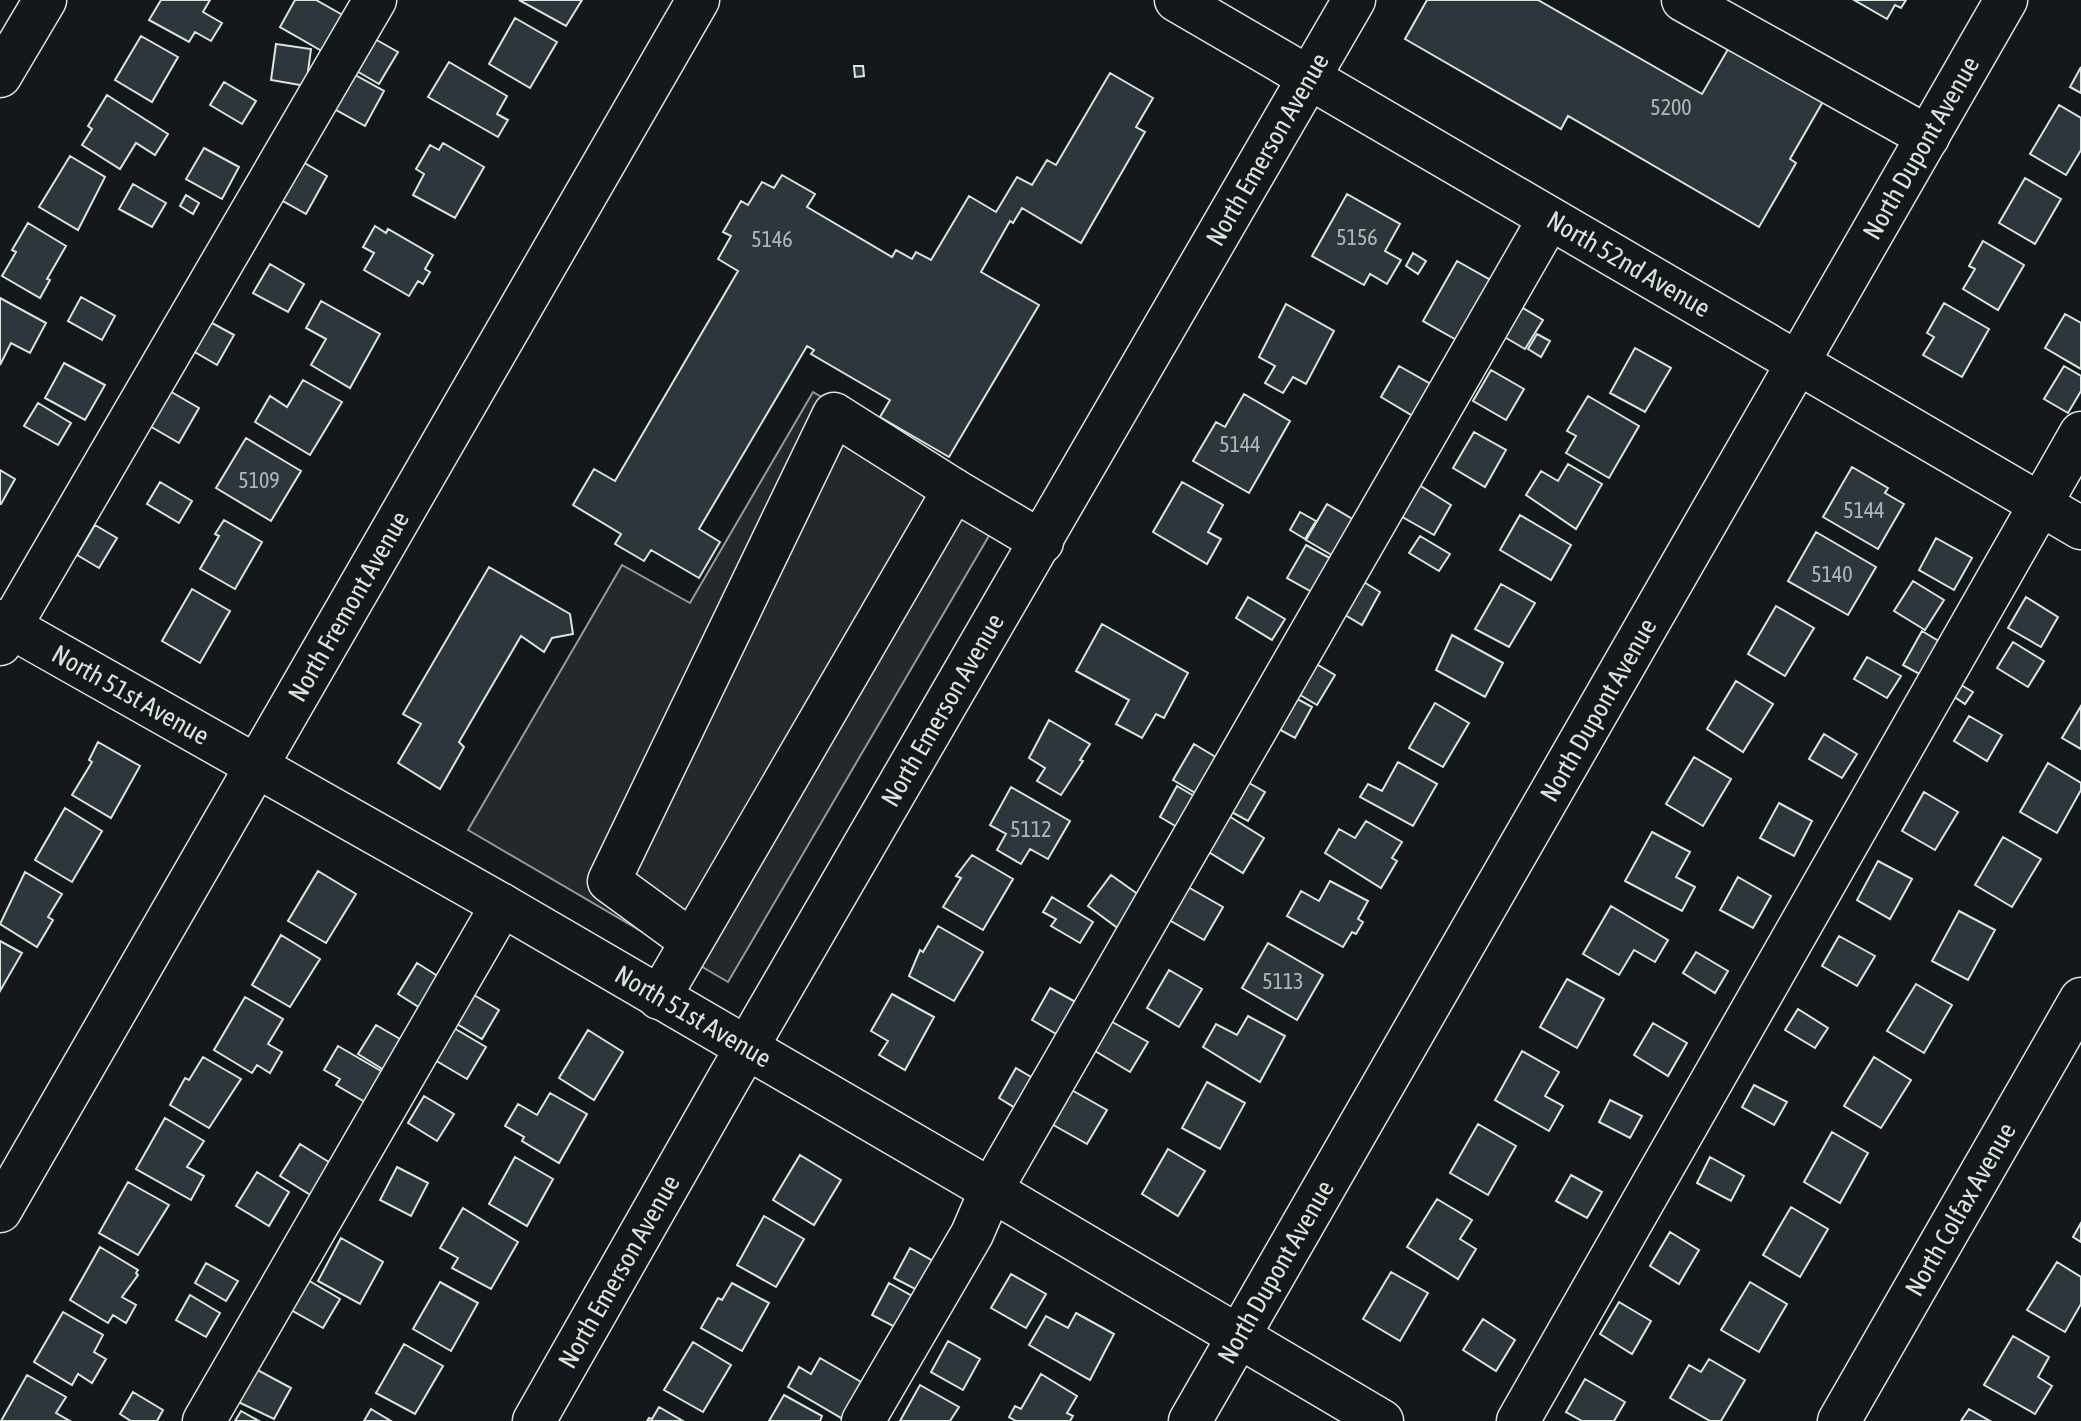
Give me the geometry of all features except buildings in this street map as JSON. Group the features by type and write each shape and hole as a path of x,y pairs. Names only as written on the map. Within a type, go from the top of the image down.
{"street":[{"path":"0,76 45,0"},
{"path":"3,630 375,0"},
{"name":"North Fremont Avenue","path":"0,1211 698,0"},
{"name":"North 52nd Avenue","path":"1176,0 2081,528"},
{"name":"North Emerson Avenue","path":"534,1421 746,1048 1354,0"},
{"path":"1683,0 1931,131"},
{"path":"1730,0 1931,131"},
{"name":"North Dupont Avenue","path":"1190,1421 2006,0"},
{"path":"863,1421 972,1234 991,1190 1549,219"},
{"path":"691,941 609,881 834,414 1042,542"},
{"path":"1518,1421 2081,433"},
{"path":"659,998 954,490"},
{"name":"North 51st Avenue","path":"3,630 256,766 502,905 1382,1421"},
{"path":"204,1421 502,905"},
{"name":"North Colfax Avenue","path":"1839,1421 2081,999"}],"shaded area":[{"path":"813,392 1007,505 728,982 468,830 622,565 690,603"}]}
